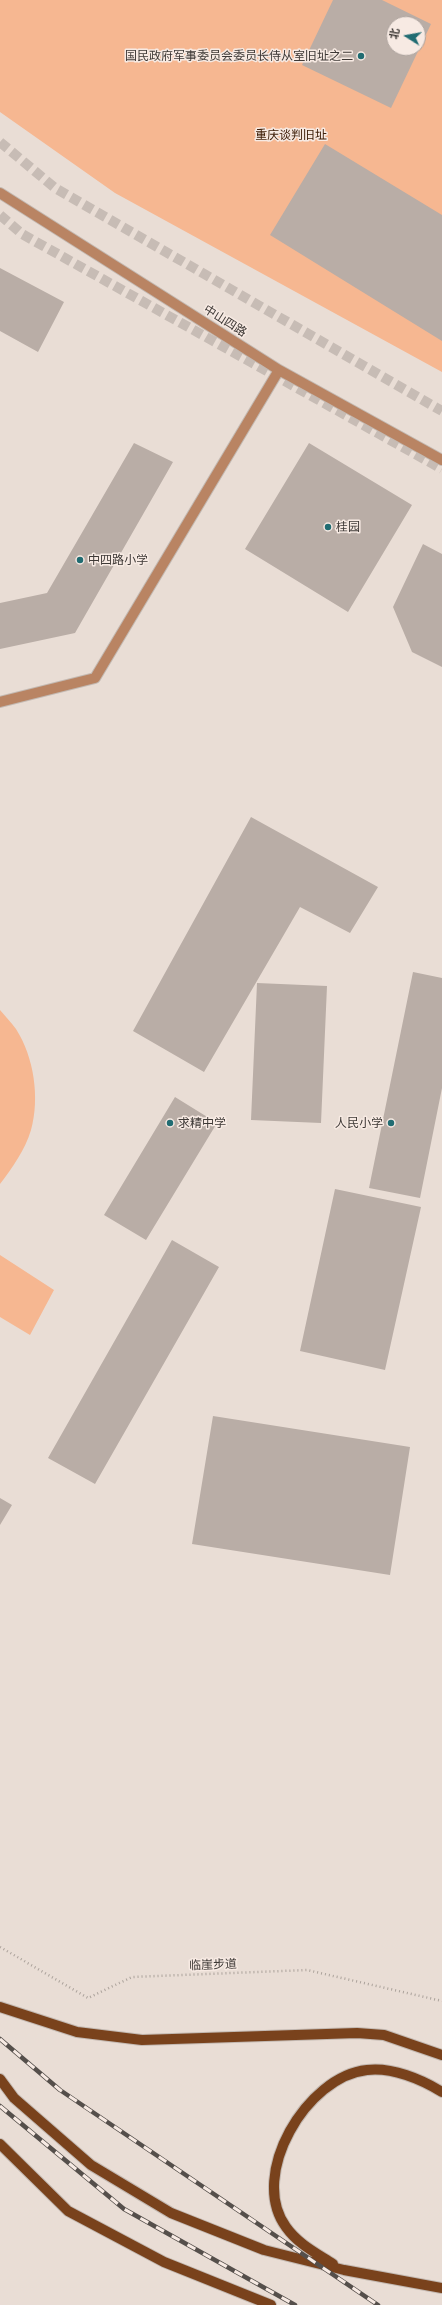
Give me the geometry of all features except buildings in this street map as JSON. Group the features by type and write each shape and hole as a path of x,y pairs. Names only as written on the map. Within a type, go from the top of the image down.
{"main road":[{"path":"0,2007 77,2032 142,2040 357,2033 384,2034 442,2055"},
{"path":"344,2270 302,2245 285,2226 275,2203 275,2179 281,2150 291,2128 323,2089 345,2075 368,2070 390,2072 412,2077 442,2092"},
{"path":"0,2080 14,2098 90,2165 171,2214 264,2250 344,2270 442,2288"},
{"path":"0,2144 68,2210 164,2262 271,2305"}],"street":[{"name":"中山四路","path":"0,193 279,370 442,460"},
{"path":"0,702 95,678 279,370"}],"path":[{"name":"临崖步道","path":"0,1947 88,1998 132,1977 307,1970 442,2001"}],"green space":[{"name":"重庆谈判旧址","path":"0,0 442,0 442,372 115,193 0,112"},
{"path":"0,1010 16,1029 27,1052 34,1078 35,1105 31,1130 22,1152 0,1184"},
{"path":"0,1255 54,1290 30,1335 0,1317"}],"tunnel":[{"path":"0,142 55,188 442,411"},
{"path":"0,215 22,234 442,469"}],"railway":[{"path":"0,2039 60,2090 378,2305"},
{"path":"0,2106 124,2209 295,2305"}],"place":[{"name":"国民政府军事委员会委员长侍从室旧址之二","path":"361,56"},
{"name":"桂园","path":"328,527"},
{"name":"中四路小学","path":"80,560"},
{"name":"求精中学","path":"170,1123"},
{"name":"人民小学","path":"391,1123"}]}
